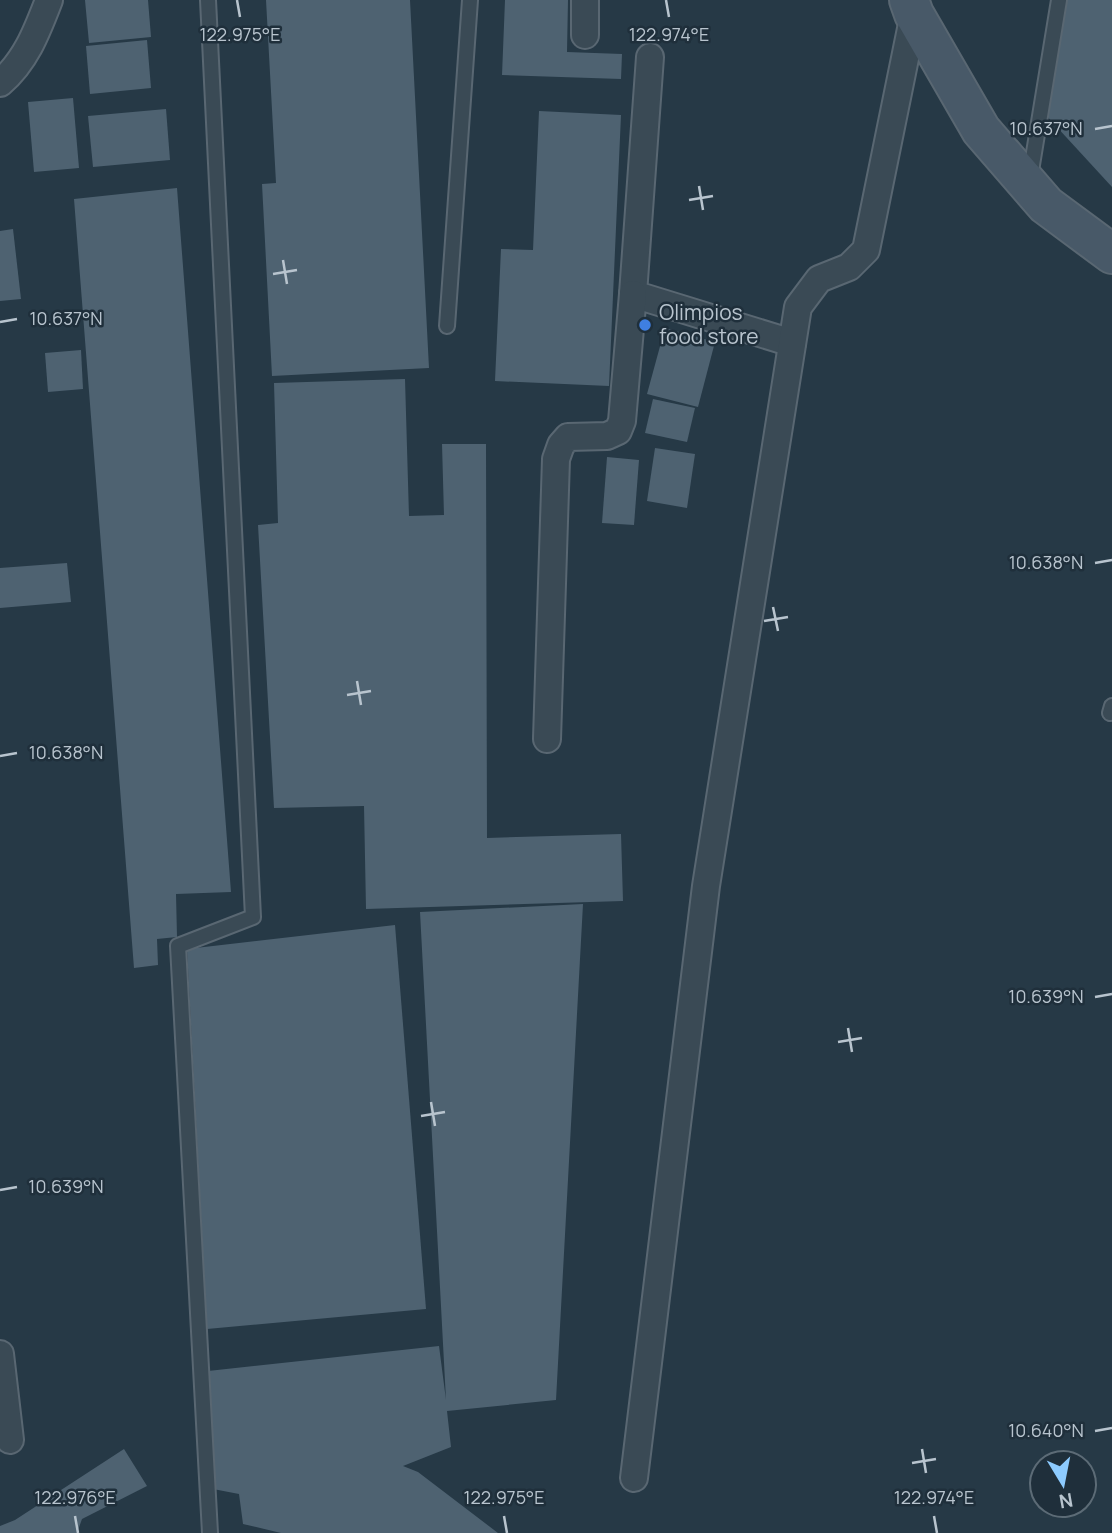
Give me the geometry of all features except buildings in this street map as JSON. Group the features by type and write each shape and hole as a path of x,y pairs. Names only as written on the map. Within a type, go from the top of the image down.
{"main road":[{"path":"911,7 981,130 1046,205 1112,254"}],"street":[{"path":"0,83 13,72 31,44 49,0"},
{"path":"585,0 586,35"},
{"path":"634,1479 706,886 798,307 819,279 849,267 866,250 911,7"},
{"path":"547,739 556,460 561,445 568,437 607,436 618,431 622,421 650,57"},
{"path":"633,294 792,343"},
{"path":"0,1354 10,1440"}],"lane":[{"path":"208,0 253,917 178,946 211,1533"},
{"path":"447,327 470,0"},
{"path":"1029,185 1059,0"}],"place":[{"name":"Olimpios food store","path":"645,325"}]}
